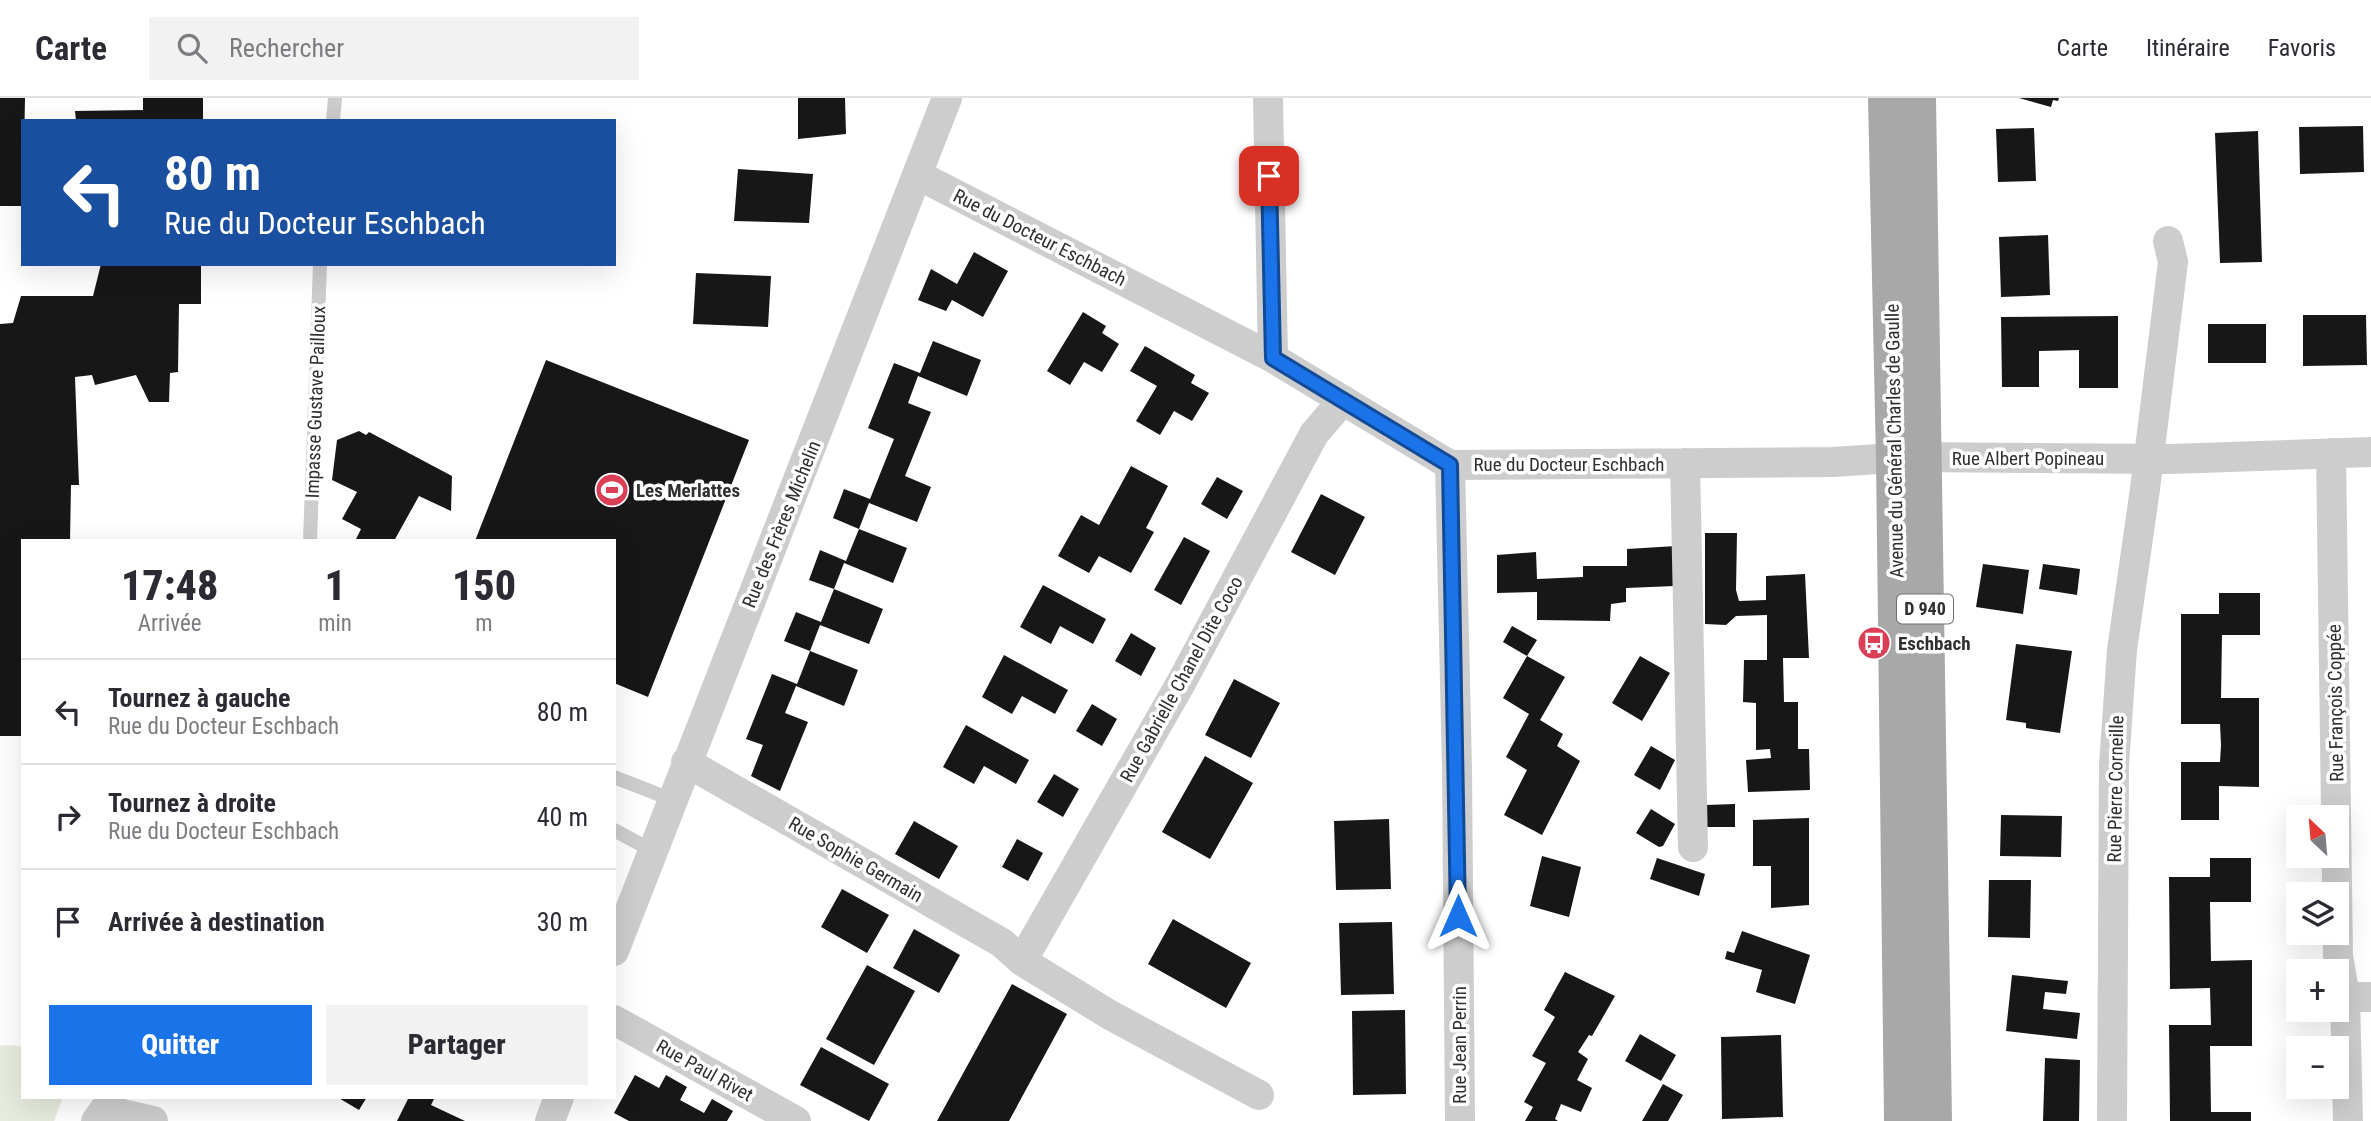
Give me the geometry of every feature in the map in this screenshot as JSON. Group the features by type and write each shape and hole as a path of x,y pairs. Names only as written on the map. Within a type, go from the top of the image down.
{"main road":[{"name":"Avenue du Général Charles de Gaulle","path":"1887,98 1909,458 1933,1121"},
{"name":"Avenue du Général Charles de Gaulle","path":"1903,1121 1909,458 1917,98"}],"street":[{"name":"Rue des Frères Michelin","path":"616,946 947,98"},
{"path":"1268,98 1273,358"},
{"name":"Rue du Docteur Eschbach","path":"918,175 1273,358 1450,465 1833,462 1909,458"},
{"path":"2148,459 2173,262 2168,241"},
{"name":"Rue Gabrielle Chanel Dite Coco","path":"1022,961 1181,683 1314,434 1343,400"},
{"name":"Rue Albert Popineau","path":"1909,458 2148,459 2371,452"},
{"name":"Rue François Coppée","path":"2331,453 2338,956 2358,997 2347,1121"},
{"name":"Rue Pierre Corneille","path":"2112,1121 2116,711 2148,459"},
{"name":"Rue du Docteur Eschbach","path":"1685,463 1693,847"},
{"name":"Rue Jean Perrin","path":"1450,465 1457,769 1460,1121"},
{"name":"Rue Sophie Germain","path":"686,762 1002,943 1022,961 1110,1015 1259,1095"},
{"name":"Rue Paul Rivet","path":"616,1021 796,1121"},
{"path":"550,1121 558,1099"},
{"path":"96,1121 104,1110 153,1121"}],"lane":[{"path":"333,119 335,98"},
{"name":"Impasse Gustave Pailloux","path":"310,539 320,266"},
{"path":"616,778 673,800"},
{"path":"616,831 653,851"}],"shaded area":[{"path":"0,1045 21,1046 21,1099 62,1099 54,1121 0,1121"}],"building":[{"path":"0,98 25,98 25,119 21,119 21,206 0,206"},
{"path":"143,98 203,98 203,119 76,119 75,111 143,110"},
{"path":"798,98 845,98 846,134 798,139"},
{"path":"2019,98 2059,98 2058,101 2053,100 2051,107"},
{"path":"2363,126 2364,172 2300,174 2299,127"},
{"path":"2034,128 2036,181 1998,182 1996,129"},
{"path":"2258,131 2262,262 2220,263 2215,133"},
{"path":"738,169 813,174 809,223 734,221"},
{"path":"2048,235 2050,295 2001,297 1999,237"},
{"path":"974,252 1008,271 983,317 952,300 946,311 918,300 931,269 957,284"},
{"path":"100,266 201,266 201,304 179,304 178,372 170,373 169,402 149,402 136,375 95,385 92,375 75,377 79,485 71,485 70,539 21,539 21,736 0,736 0,324 13,323 21,296 93,296"},
{"path":"696,273 771,276 768,327 693,324"},
{"path":"1083,312 1106,326 1102,333 1119,344 1102,372 1084,362 1070,385 1047,371"},
{"path":"2303,315 2366,315 2367,365 2303,366"},
{"path":"2118,316 2118,388 2079,388 2079,350 2039,351 2039,387 2002,387 2001,317"},
{"path":"2208,324 2266,324 2266,363 2208,363"},
{"path":"933,341 981,360 967,396 918,376 908,403 931,412 905,476 931,487 917,522 869,503 859,529 833,518 844,489 870,499 894,439 868,428 894,363 920,373"},
{"path":"1145,346 1195,375 1191,383 1209,393 1192,421 1174,411 1160,435 1136,421 1157,386 1130,371"},
{"name":"Les Merlattes","path":"546,360 749,440 648,697 616,684 616,539 476,539"},
{"path":"359,431 366,435 369,432 452,476 451,511 419,496 395,539 356,539 361,529 342,519 357,492 332,480 337,440"},
{"path":"1131,466 1168,486 1146,528 1154,532 1131,573 1099,556 1089,573 1058,556 1081,515 1099,525"},
{"path":"1217,477 1243,491 1227,519 1201,504"},
{"path":"1321,494 1365,517 1335,575 1291,552"},
{"path":"859,529 907,548 893,583 844,563 834,589 809,580 820,550 846,561"},
{"path":"1705,533 1737,533 1736,590 1739,601 1766,600 1766,576 1805,574 1809,658 1783,658 1784,702 1798,702 1798,749 1809,749 1810,790 1748,792 1746,760 1771,758 1770,749 1756,750 1756,703 1743,702 1744,660 1767,660 1767,615 1736,616 1726,625 1705,624"},
{"path":"1184,537 1210,551 1181,605 1154,590"},
{"path":"1676,546 1675,586 1626,588 1626,602 1611,604 1610,621 1537,620 1537,592 1497,593 1497,555 1536,552 1537,579 1583,577 1583,566 1627,566 1627,549"},
{"path":"1983,564 2029,570 2023,614 1976,607"},
{"path":"2043,564 2080,569 2077,595 2039,589"},
{"path":"1043,585 1106,619 1093,644 1060,626 1051,644 1020,627"},
{"path":"834,589 883,609 869,644 820,625 810,651 784,641 796,612 821,622"},
{"path":"2219,593 2260,593 2260,635 2222,635 2221,698 2259,698 2259,787 2219,786 2219,820 2181,820 2181,762 2220,762 2221,745 2220,724 2181,724 2181,614 2219,614"},
{"path":"1512,626 1537,640 1527,656 1503,642"},
{"path":"1131,633 1156,648 1141,676 1115,661"},
{"path":"2016,644 2072,651 2060,733 2026,728 2026,723 2006,720"},
{"path":"810,651 858,670 844,706 796,686 785,713 808,722 780,791 751,776 763,745 746,739 772,674 797,684"},
{"path":"1004,655 1068,690 1055,714 1022,696 1012,714 982,697"},
{"path":"1527,656 1565,677 1540,720 1563,734 1557,746 1580,761 1542,835 1504,815 1527,770 1506,757 1529,714 1503,698"},
{"path":"1640,656 1670,673 1642,721 1612,703"},
{"path":"1234,679 1280,703 1251,758 1205,735"},
{"path":"1092,704 1117,719 1102,746 1076,731"},
{"path":"966,725 1029,760 1016,784 984,766 974,784 943,767"},
{"path":"1651,746 1675,760 1660,790 1634,775"},
{"path":"1205,756 1253,783 1210,859 1162,832"},
{"path":"1054,774 1079,789 1063,817 1037,802"},
{"path":"1735,804 1735,827 1706,827 1706,805"},
{"path":"1651,809 1675,824 1663,846 1659,847 1636,833"},
{"path":"2001,815 2062,816 2061,857 2000,856"},
{"path":"1809,818 1809,905 1771,908 1771,866 1753,866 1753,820"},
{"path":"1389,819 1391,889 1336,890 1334,821"},
{"path":"914,821 958,846 939,879 895,854"},
{"path":"1017,839 1043,853 1028,881 1002,867"},
{"path":"1542,856 1581,867 1569,917 1530,906"},
{"path":"1657,858 1705,874 1699,896 1650,879"},
{"path":"2210,858 2251,858 2251,902 2210,902 2211,961 2252,960 2252,1046 2210,1046 2211,1112 2251,1112 2251,1121 2170,1121 2169,1025 2211,1025 2210,988 2170,989 2169,877 2210,877"},
{"path":"1989,880 2031,880 2030,938 1988,937"},
{"path":"842,889 889,915 867,953 821,927"},
{"path":"1173,919 1251,963 1226,1008 1148,964"},
{"path":"1392,922 1394,994 1341,995 1339,923"},
{"path":"914,929 960,955 939,993 893,968"},
{"path":"1742,931 1810,955 1795,1004 1756,992 1762,970 1725,959 1727,951 1734,953"},
{"path":"867,965 915,991 874,1065 826,1039"},
{"path":"1565,972 1615,996 1592,1036 1589,1035 1578,1052 1588,1059 1577,1080 1592,1088 1581,1112 1561,1104 1555,1119 1558,1121 1525,1121 1533,1107 1524,1102 1546,1063 1532,1056 1555,1017 1544,1010"},
{"path":"2012,975 2068,981 2066,994 2045,992 2043,1009 2080,1013 2077,1039 2006,1031"},
{"path":"1012,984 1067,1014 1009,1121 937,1121"},
{"path":"1405,1010 1406,1094 1353,1095 1352,1011"},
{"path":"1640,1034 1676,1055 1661,1081 1625,1061"},
{"path":"1781,1035 1783,1117 1722,1119 1721,1037"},
{"path":"821,1047 889,1084 869,1121 800,1085"},
{"path":"2045,1058 2080,1060 2079,1121 2043,1121"},
{"path":"635,1075 659,1088 666,1075 687,1087 680,1100 704,1113 712,1099 733,1111 727,1121 629,1121 614,1113"},
{"path":"1663,1084 1683,1095 1668,1121 1642,1121"},
{"path":"340,1099 366,1099 359,1110"},
{"path":"408,1099 434,1099 431,1105 465,1121 397,1121"}],"place":[{"name":"Les Merlattes","path":"612,490"},
{"name":"Eschbach","path":"1874,643"}],"route":[{"path":"1269,176 1273,358 1450,465 1458,916"}]}
